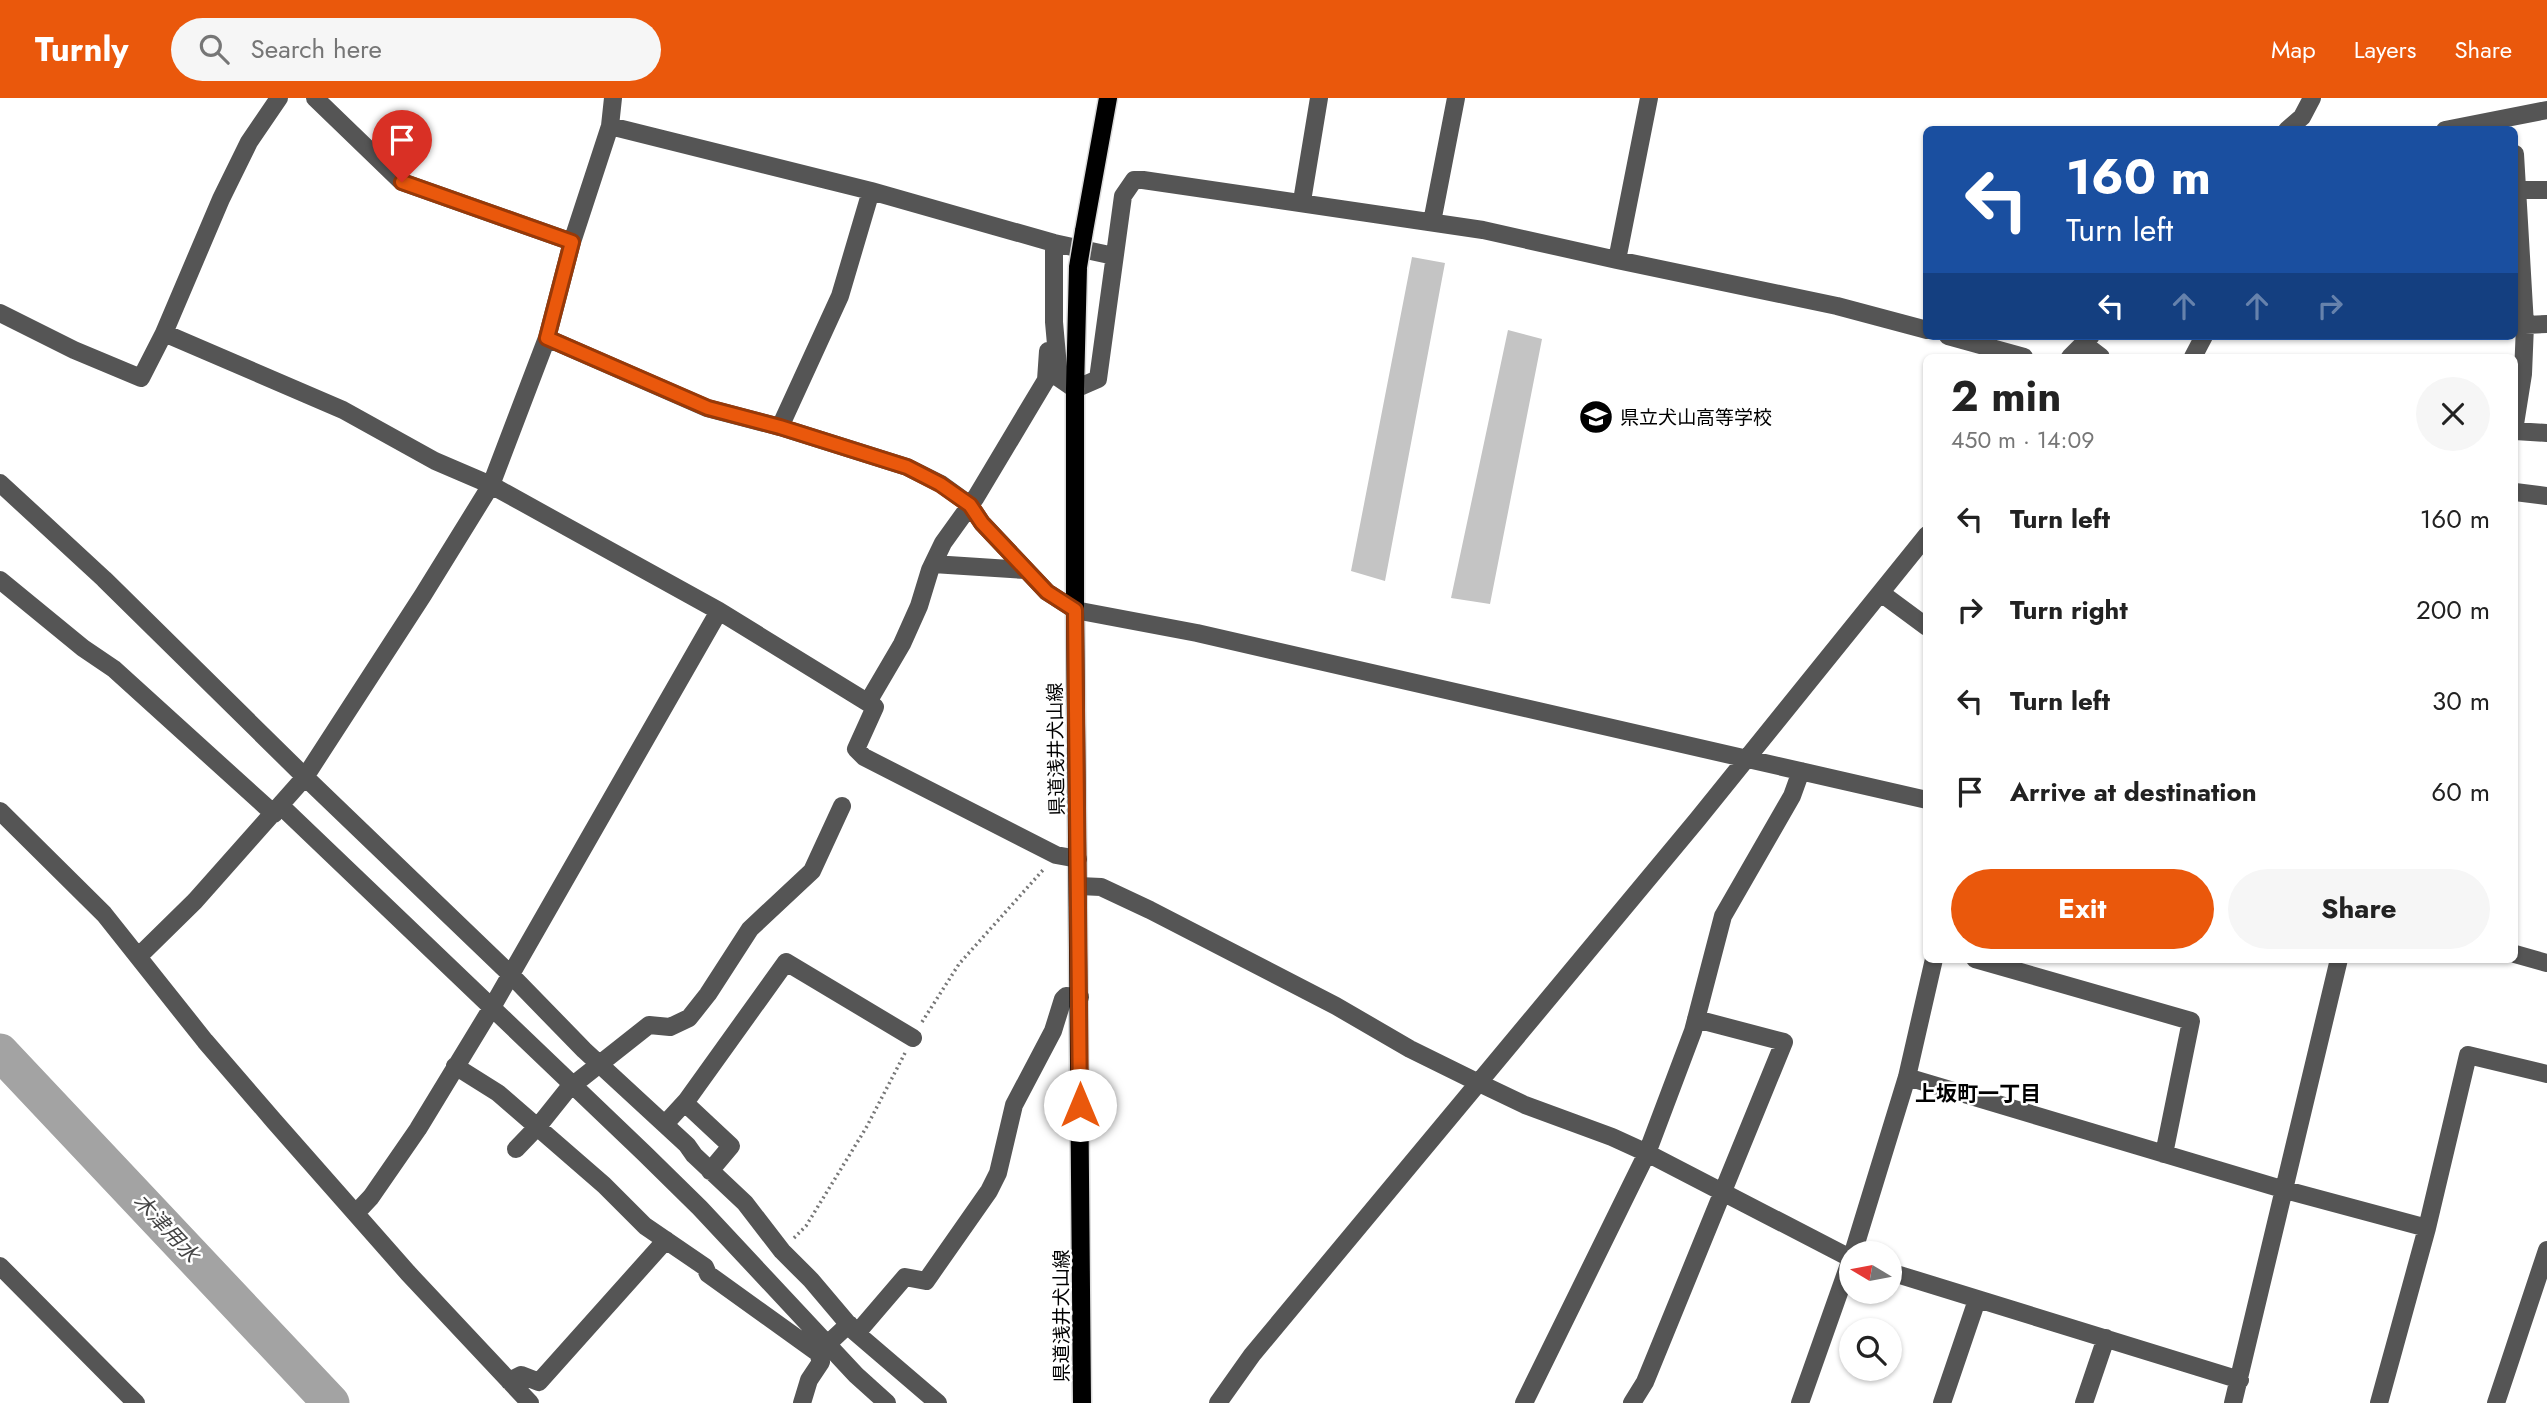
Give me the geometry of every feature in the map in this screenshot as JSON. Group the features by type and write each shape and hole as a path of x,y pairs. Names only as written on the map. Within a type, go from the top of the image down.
{"main road":[{"name":"県道浅井犬山線","path":"1082,1403 1075,610 1077,270 1108,98"}],"street":[{"path":"0,313 74,350 141,378 164,333 221,199 249,142 279,98"},
{"path":"315,98 402,182 572,242"},
{"path":"139,956 195,901 305,777 491,485 547,338 572,242 610,126 613,98"},
{"path":"1302,201 1319,98"},
{"path":"1432,222 1456,98"},
{"path":"1617,260 1649,98"},
{"path":"2292,126 2302,117 2312,98"},
{"path":"2484,126 2513,123 2547,110"},
{"path":"610,126 871,191 1054,243 1114,257"},
{"path":"1054,243 1054,322 1059,378 1075,389 1098,379 1123,196 1134,180 1302,201 1483,230 1837,306 1923,329"},
{"path":"2518,190 2547,190"},
{"path":"780,427 840,296 871,191"},
{"path":"2518,207 2525,325 2523,374 2518,405"},
{"path":"867,702 902,644 943,543 970,505 1046,380 1048,338 1054,322"},
{"path":"2525,325 2547,324"},
{"path":"164,333 343,410 435,461 491,485 719,611 875,707 856,749 864,757 1056,855 1078,859"},
{"path":"547,338 708,408 780,427 907,467 940,484 970,505 982,523 1025,570 1047,592 1075,610 1197,633 1923,799"},
{"path":"1962,340 2013,354"},
{"path":"2073,354 2087,340 2099,354"},
{"path":"2518,431 2547,433"},
{"path":"0,483 122,596 599,1064 665,1124 745,1203 782,1251 853,1329 938,1403"},
{"path":"2518,492 2547,496"},
{"path":"1218,1403 1252,1355 1746,759 1923,540"},
{"path":"933,564 1025,570"},
{"path":"0,580 83,648 114,669 277,810 573,1084 700,1208 822,1348 821,1362 809,1380 802,1403"},
{"path":"1881,593 1923,623"},
{"path":"356,1213 371,1197 418,1129 491,1009 509,973 719,611"},
{"path":"1524,1403 1647,1153 1696,1019 1723,916 1792,796 1801,771"},
{"path":"516,1149 573,1084 649,1025 670,1027 689,1018 708,994 750,929 812,871 842,806"},
{"path":"0,811 95,906 139,956 205,1041 408,1273 530,1403"},
{"path":"1079,886 1101,887 1150,910 1336,1006 1410,1049 1525,1105 1647,1153 1839,1250"},
{"path":"2518,955 2547,964"},
{"path":"665,1124 685,1103 786,962 913,1038"},
{"path":"1857,1241 1907,1077 1933,963"},
{"path":"1989,963 2191,1021 2164,1154"},
{"path":"2233,1403 2338,963"},
{"path":"822,1348 853,1329 905,1276 926,1281 989,1191 998,1173 1014,1105 1053,1031 1063,999 1066,996 1080,997"},
{"path":"1632,1403 1645,1382 1784,1042 1696,1019"},
{"path":"2379,1403 2427,1228 2468,1055 2547,1074"},
{"path":"455,1066 498,1093 538,1126 645,1226 705,1267 708,1274 822,1348 887,1403"},
{"path":"1907,1077 2283,1189 2427,1228"},
{"path":"685,1103 731,1146 710,1171"},
{"path":"509,1381 522,1375 539,1381 666,1240"},
{"path":"2496,1403 2547,1250"},
{"path":"0,1266 136,1403"},
{"path":"1902,1276 2240,1380"},
{"path":"1800,1403 1839,1294"},
{"path":"1942,1403 1977,1300"},
{"path":"2084,1403 2106,1338"}],"building":[{"path":"1412,257 1445,263 1385,581 1351,571"},
{"path":"1508,330 1542,339 1490,604 1451,598"}],"waterway":[{"name":"木津用水","path":"0,1052 331,1403"}],"place":[{"name":"県立犬山高等学校","path":"1596,417"}],"district":[{"name":"上坂町一丁目","path":"1978,1094"}],"route":[{"path":"402,182 572,242 547,338 708,408 780,427 907,467 940,484 970,505 982,523 1047,592 1075,610 1080,1105"}]}
